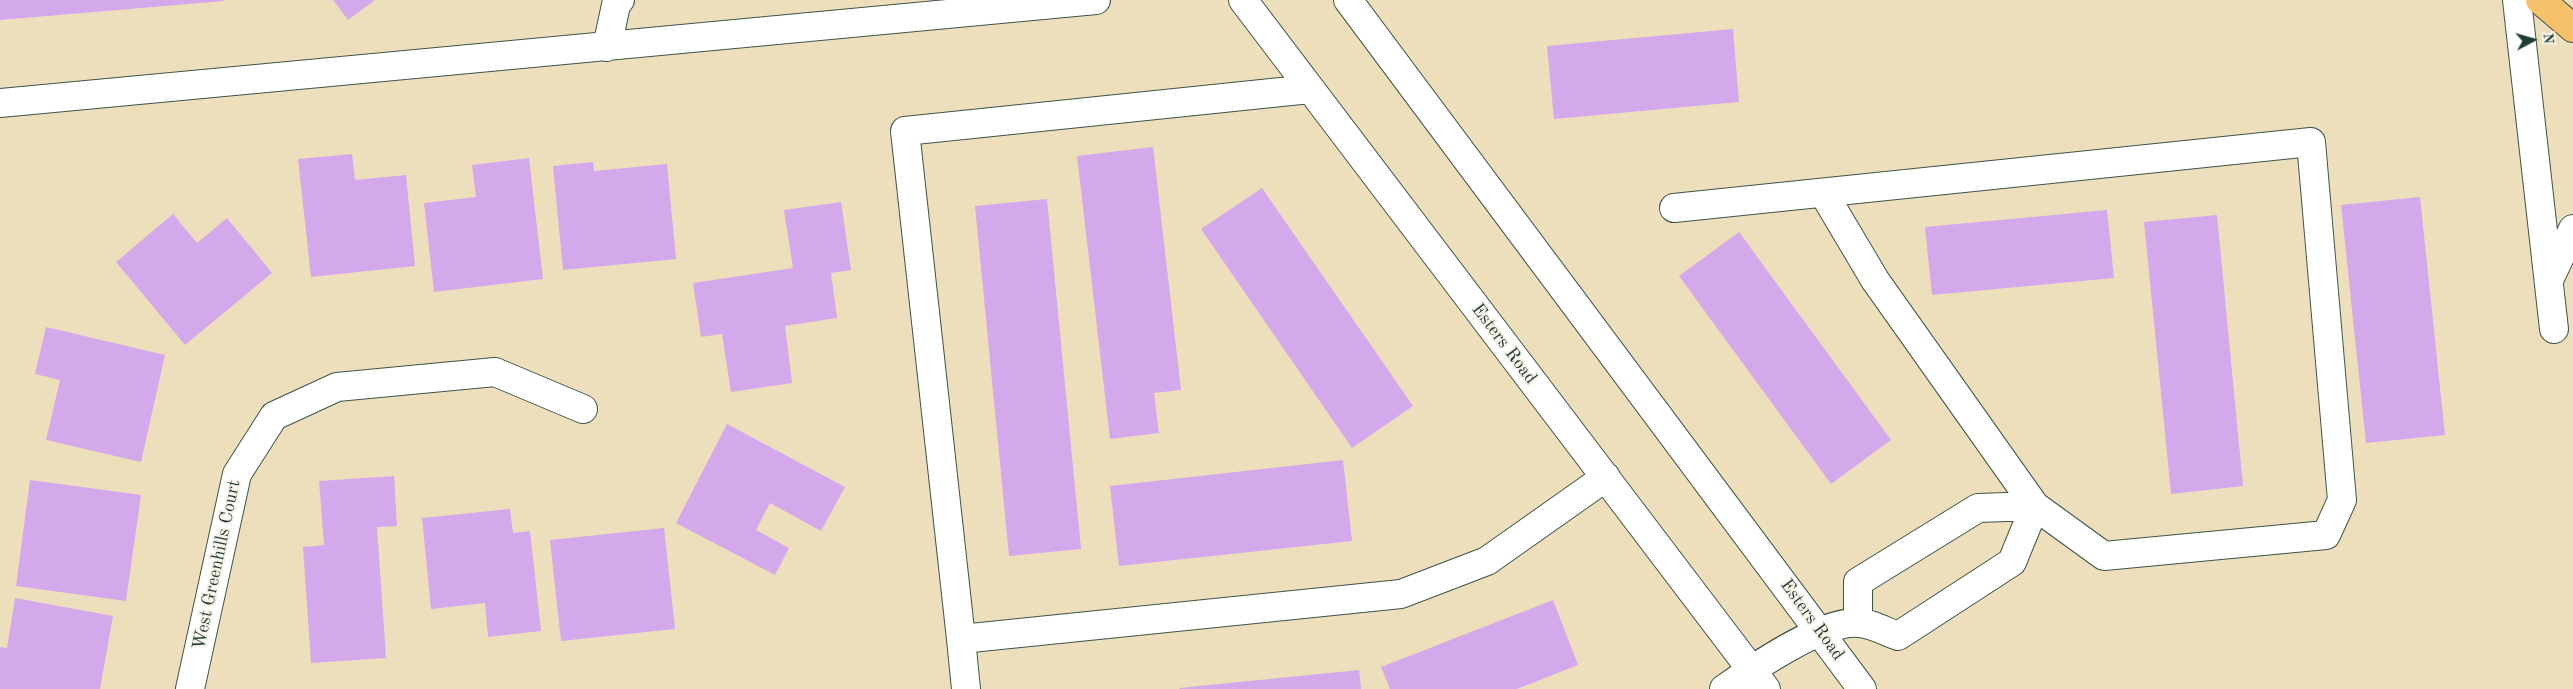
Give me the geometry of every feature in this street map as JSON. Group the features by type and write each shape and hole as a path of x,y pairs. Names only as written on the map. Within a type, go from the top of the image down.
{"main road":[{"path":"2540,0 2573,28"}],"street":[{"path":"0,103 1096,0"},
{"name":"Esters Road","path":"1243,0 1759,679"},
{"name":"Esters Road","path":"1348,0 1821,631 1862,689"},
{"path":"2517,0 2554,329"},
{"path":"608,47 615,2"},
{"path":"966,689 905,131 1310,89"},
{"path":"1674,208 1824,194 2310,142 2342,500 2326,535 2104,556 2035,506 1875,280 1824,194"},
{"path":"2548,281 2573,229"},
{"name":"West Greenhills Court","path":"190,689 237,474 274,416 337,387 495,372 584,410"},
{"path":"960,638 1401,594 1487,561 1606,478"},
{"path":"1858,623 1858,582 1978,508 2035,506"},
{"path":"1724,689 1759,679 1821,631 1858,623 1898,636 2012,562 2035,506"}],"building":[{"path":"0,0 224,0 224,1 0,20"},
{"path":"333,0 375,0 348,20"},
{"path":"1733,29 1739,102 1554,119 1547,46"},
{"path":"1153,147 1181,390 1154,393 1159,433 1110,439 1077,156"},
{"path":"352,154 355,180 406,175 415,266 311,277 298,159"},
{"path":"529,158 543,279 434,292 424,203 476,197 472,165"},
{"path":"593,162 594,171 667,164 676,259 563,270 553,166"},
{"path":"1262,188 1413,406 1352,448 1201,229"},
{"path":"2420,197 2445,435 2366,443 2341,205"},
{"path":"1047,199 1081,549 1009,556 975,206"},
{"path":"841,202 851,270 831,273 837,318 785,326 792,383 731,392 722,334 701,337 693,283 793,268 784,210"},
{"path":"2107,210 2114,278 1932,295 1925,227"},
{"path":"173,214 197,243 227,218 272,273 185,345 116,262"},
{"path":"2217,215 2243,486 2171,494 2144,222"},
{"path":"1739,232 1891,440 1831,484 1679,276"},
{"path":"46,327 165,355 141,462 46,440 60,380 35,374"},
{"path":"727,424 845,487 821,531 770,503 756,530 789,548 775,575 676,523"},
{"path":"1343,460 1352,541 1119,566 1110,486"},
{"path":"394,476 397,526 377,527 386,658 311,663 303,547 324,545 319,481"},
{"path":"30,480 141,495 126,601 16,586"},
{"path":"510,509 513,533 530,531 541,631 488,637 485,603 431,609 422,518"},
{"path":"664,528 675,629 561,641 550,540"},
{"path":"15,598 113,616 100,689 0,689 0,647 7,648"},
{"path":"1553,600 1578,665 1517,689 1390,689 1381,667"},
{"path":"1359,670 1361,689 1179,688"}]}
